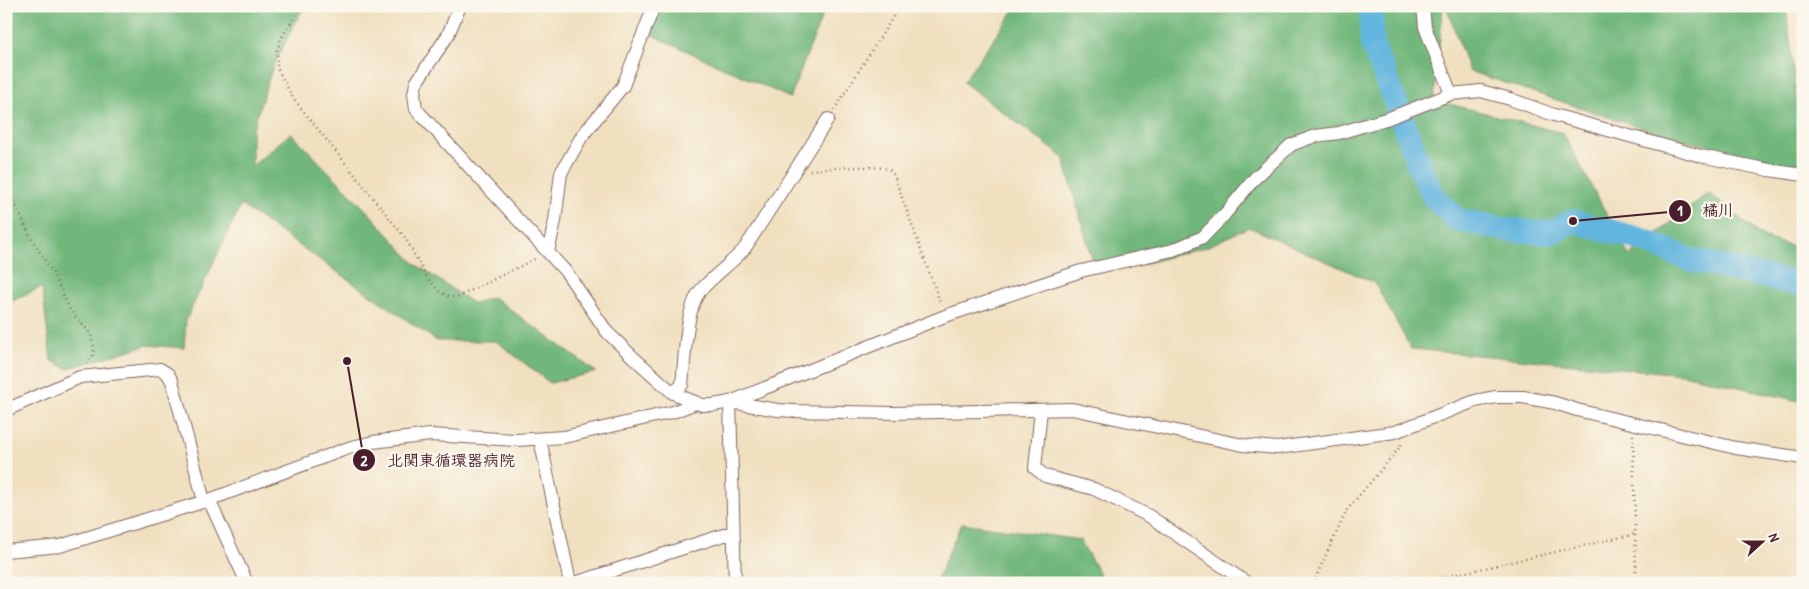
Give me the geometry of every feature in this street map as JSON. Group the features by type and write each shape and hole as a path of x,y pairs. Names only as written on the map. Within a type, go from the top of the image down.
{"street":[{"path":"460,6 448,35 416,83 414,94 416,109 567,273 607,332 673,393 702,405 730,402 944,316 1081,271 1174,250 1203,237 1254,179 1291,145 1315,136 1339,133 1389,118 1451,94 1481,91 1554,115 1701,156 1803,175"},
{"path":"548,252 555,221 561,173 582,136 623,86 654,6"},
{"path":"1423,6 1425,27 1451,94"},
{"path":"673,393 682,384 688,320 695,299 745,248 828,119"},
{"path":"6,410 80,377 160,369 168,374 172,381 206,500 247,583"},
{"path":"730,402 794,411 894,413 1072,409 1242,445 1277,448 1395,432 1475,401 1511,397 1555,403 1633,424 1736,448 1803,458"},
{"path":"730,402 735,583"},
{"path":"6,551 60,546 206,500 350,447 373,442 430,435 516,440 564,437 673,412 696,403"},
{"path":"1041,410 1035,468 1045,476 1094,489 1149,516 1247,583"},
{"path":"540,439 570,583"},
{"path":"575,583 733,532"}],"path":[{"path":"301,6 281,39 277,50 277,68 293,98 406,239 427,278 439,291 449,297 458,297 548,252"},
{"path":"828,119 900,6"},
{"path":"1802,6 1803,58"},
{"path":"794,172 831,168 872,167 882,167 891,170 944,316"},
{"path":"6,184 30,236 53,273 70,310 91,334 94,348 93,355 80,371 80,377"},
{"path":"1633,424 1636,574"},
{"path":"1313,583 1347,510 1402,446 1400,430"},
{"path":"1418,583 1635,534"}],"shaded area":[{"path":"1144,6 1187,6 1176,13"}],"green space":[{"path":"6,6 304,6 273,66 252,131 252,166 291,133 368,212 414,263 474,304 493,297 596,372 550,383 496,341 437,341 241,205 186,320 184,348 147,345 67,369 51,360 42,287 6,304"},
{"path":"653,6 826,6 790,98 639,29"},
{"path":"1017,6 1144,6 1175,13 1187,6 1443,6 1434,100 1563,133 1629,256 1708,193 1763,237 1803,250 1803,402 1683,374 1411,349 1375,283 1249,227 1206,247 1142,264 1095,269 1063,157 963,82"},
{"path":"1446,6 1786,6 1798,113 1803,114 1803,168 1663,135 1469,71"},
{"path":"962,523 1080,540 1103,583 935,583"}],"waterway":[{"path":"1371,6 1372,44 1420,168 1435,199 1458,220 1508,230 1550,233 1573,221 1643,240 1688,259 1803,285"}],"place":[{"name":"橘川","path":"1573,221"},
{"name":"北関東循環器病院","path":"347,361"}]}
